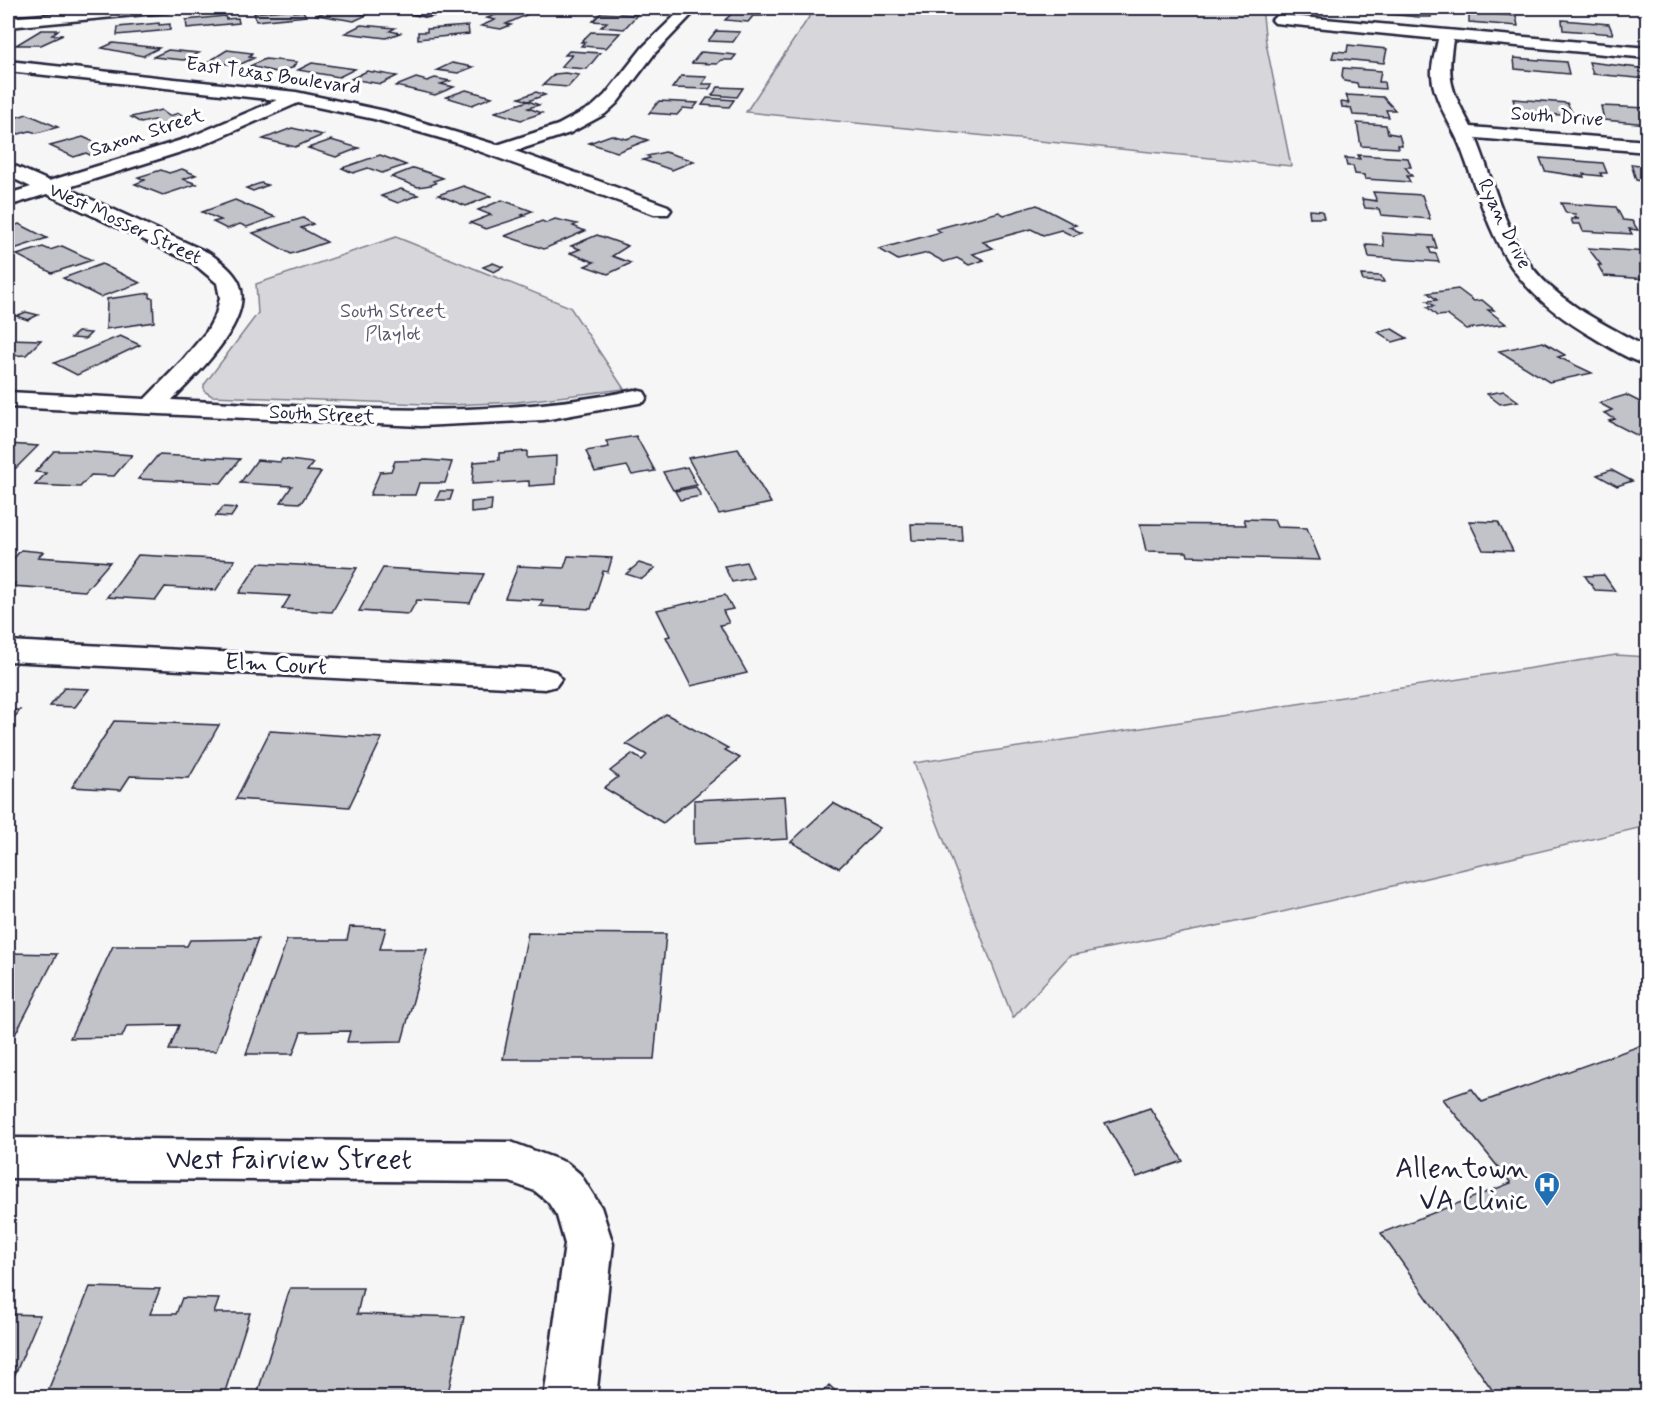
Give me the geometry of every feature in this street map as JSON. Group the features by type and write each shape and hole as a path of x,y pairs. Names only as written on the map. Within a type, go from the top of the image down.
{"street":[{"path":"8,23 167,8"},
{"path":"410,8 427,12 444,8"},
{"path":"494,152 564,129 599,110 611,99 649,50 691,8"},
{"path":"1280,20 1647,53"},
{"name":"Ryan Drive","path":"1446,35 1440,77 1448,102 1464,132 1505,236 1520,265 1533,282 1556,303 1647,358"},
{"name":"East Texas Boulevard","path":"8,66 295,98 374,114 494,152 661,210"},
{"name":"Saxon Street","path":"8,200 194,142 295,98"},
{"name":"South Drive","path":"1464,132 1647,147"},
{"name":"West Mosser Street","path":"8,169 201,258 217,269 227,282 232,298 228,314 219,332 151,407"},
{"name":"South Street","path":"8,400 391,418 452,418 577,408 635,397"},
{"name":"Elm Court","path":"8,651 545,679"},
{"name":"West Fairview Street","path":"8,1158 511,1162 551,1177 564,1188 578,1207 589,1244 570,1398"}],"green space":[{"path":"815,8 1262,8 1266,43 1291,166 746,112"},
{"name":"South Street Playlot","path":"396,237 570,307 624,389 517,402 451,405 212,396 204,391 204,385 258,313 256,284"},
{"path":"1616,655 1647,657 1647,826 1261,917 1069,956 1013,1018 914,763"}],"building":[{"path":"335,8 369,10 360,14 367,15 354,21 317,15"},
{"path":"738,8 769,9 763,16 753,16 748,22 725,20"},
{"path":"1379,8 1432,9 1431,17 1419,17 1378,13"},
{"path":"293,9 294,12 303,11 306,16 256,21 254,13"},
{"path":"511,9 533,12 506,24 511,25 501,29 481,26 495,20 487,18"},
{"path":"1469,12 1516,16 1518,26 1469,22"},
{"path":"601,13 637,15 624,29 601,27 607,22 593,21"},
{"path":"225,16 226,19 238,18 239,23 187,28 186,20"},
{"path":"1562,20 1609,24 1613,34 1563,30"},
{"path":"159,23 159,25 170,24 170,30 117,35 118,27"},
{"path":"361,25 395,28 390,31 400,33 386,38 345,33"},
{"path":"468,26 469,34 418,39 418,32 427,32 427,29"},
{"path":"41,30 58,30 52,35 63,35 41,45 16,45"},
{"path":"716,31 740,32 733,42 708,41"},
{"path":"591,32 620,33 606,48 581,46 585,42 581,42"},
{"path":"113,43 159,48 143,56 102,48"},
{"path":"1348,45 1387,49 1384,63 1332,58 1334,51 1347,52"},
{"path":"168,50 199,53 184,60 153,57"},
{"path":"227,50 252,53 249,57 254,58 239,65 208,62"},
{"path":"569,51 600,53 587,69 561,67 572,55 565,55"},
{"path":"701,52 736,55 732,60 721,60 717,64 692,63"},
{"path":"1514,58 1566,62 1569,74 1515,69"},
{"path":"265,59 297,62 292,68 276,72 250,66"},
{"path":"1589,62 1647,69 1648,79 1593,74"},
{"path":"312,63 355,69 339,77 298,70"},
{"path":"452,63 473,67 458,73 437,70"},
{"path":"1343,68 1381,71 1379,82 1384,82 1385,89 1358,87 1357,83 1344,81"},
{"path":"367,71 397,76 381,84 351,79"},
{"path":"555,74 579,75 568,87 543,85"},
{"path":"681,76 707,77 702,84 713,84 709,89 672,88"},
{"path":"416,78 427,81 435,78 450,81 441,84 454,87 435,95 396,86"},
{"path":"718,87 743,88 737,97 712,95"},
{"path":"466,90 492,97 472,105 446,97"},
{"path":"536,92 545,95 528,101 519,98"},
{"path":"1346,95 1383,97 1395,110 1386,110 1389,117 1353,115 1351,108 1342,107 1341,102 1349,103"},
{"path":"707,98 734,100 729,107 702,105"},
{"path":"1513,99 1567,103 1574,116 1517,112"},
{"path":"528,101 539,105 528,108 542,113 521,120 495,112"},
{"path":"659,101 698,103 693,109 683,108 677,115 649,113"},
{"path":"1601,106 1648,108 1648,124 1604,120"},
{"path":"161,110 169,116 179,113 193,123 167,129 154,120 141,123 131,117"},
{"path":"27,114 58,127 37,133 30,131 19,134 8,129 8,120"},
{"path":"1357,123 1386,125 1388,133 1399,135 1402,145 1398,145 1399,148 1361,146"},
{"path":"292,128 323,135 295,147 263,139"},
{"path":"611,135 626,139 635,136 648,140 617,152 589,143"},
{"path":"83,137 112,150 92,156 86,153 74,157 50,146"},
{"path":"331,140 359,148 336,157 308,148"},
{"path":"665,152 694,161 672,170 643,160 650,158 647,156"},
{"path":"380,155 406,165 382,173 368,168 353,173 342,168"},
{"path":"1358,155 1408,158 1411,167 1405,167 1412,176 1407,176 1410,182 1365,179 1364,175 1355,174 1353,166 1347,166 1345,158 1360,159"},
{"path":"1540,158 1603,163 1607,173 1600,173 1602,176 1583,174 1584,177 1545,171"},
{"path":"1631,164 1648,166 1648,182 1636,180"},
{"path":"414,168 443,178 433,181 436,183 431,185 418,187 391,177"},
{"path":"182,169 196,175 183,179 197,184 163,195 135,184 145,180 138,177 161,170 169,173"},
{"path":"261,183 268,185 253,191 246,188"},
{"path":"463,186 491,196 466,206 438,195"},
{"path":"401,189 418,195 398,203 381,196"},
{"path":"1373,192 1422,195 1430,219 1381,215 1379,209 1365,208 1362,199 1377,201"},
{"path":"235,200 275,217 247,227 240,224 227,229 213,222 221,220 202,212"},
{"path":"502,200 532,211 522,215 525,216 486,229 470,223 491,215 478,210"},
{"path":"1561,203 1616,207 1623,220 1632,221 1638,230 1629,229 1632,234 1583,231 1580,224 1573,224 1571,219 1579,219 1574,217 1576,214 1566,213"},
{"path":"1037,205 1076,225 1069,227 1082,233 1073,236 1061,230 1043,235 1031,229 983,242 993,248 972,254 984,260 969,265 957,258 944,262 928,253 898,260 879,249 941,232 936,229 999,212 1004,215"},
{"path":"1309,210 1322,211 1324,218 1310,218"},
{"path":"303,218 313,224 301,228 327,242 291,254 253,233"},
{"path":"555,219 577,224 573,226 585,231 544,249 505,236 542,221 546,223"},
{"path":"19,224 47,238 8,251 8,228"},
{"path":"1382,233 1433,236 1437,248 1429,248 1431,253 1436,254 1439,262 1369,257 1366,245 1384,246"},
{"path":"597,235 628,246 612,256 631,263 608,274 585,266 594,262 570,253 580,249 571,246"},
{"path":"62,246 92,260 52,273 17,255 43,247 50,250"},
{"path":"1588,248 1648,252 1648,279 1604,276 1598,265 1601,265"},
{"path":"493,263 503,267 494,272 483,267"},
{"path":"102,264 140,283 100,297 63,278"},
{"path":"1361,275 1381,276 1384,282 1363,281"},
{"path":"1458,289 1474,301 1482,300 1494,310 1488,310 1506,324 1466,329 1447,315 1437,316 1427,307 1434,306 1427,301 1437,300 1428,293"},
{"path":"150,293 150,298 153,298 154,322 106,329 107,299"},
{"path":"26,312 38,315 28,320 16,316"},
{"path":"1392,329 1407,338 1393,342 1378,332"},
{"path":"78,332 91,333 85,339 71,338"},
{"path":"120,336 140,345 77,375 54,363"},
{"path":"8,339 41,340 26,355 8,356"},
{"path":"1543,342 1565,355 1558,357 1592,373 1549,382 1499,351"},
{"path":"1504,391 1518,401 1500,404 1487,394"},
{"path":"1626,395 1648,406 1645,409 1648,410 1648,441 1609,421 1615,419 1604,413 1612,410 1599,403"},
{"path":"636,436 655,471 632,475 627,466 595,472 586,451 609,447 606,441"},
{"path":"8,444 38,446 16,468 8,467"},
{"path":"738,449 771,503 719,514 688,458"},
{"path":"54,451 132,455 114,476 91,475 80,487 35,485 46,473 35,472"},
{"path":"527,451 527,458 556,456 555,484 529,486 529,481 472,484 474,462 499,460 499,453"},
{"path":"158,455 240,459 221,483 138,479"},
{"path":"282,459 313,463 307,471 321,472 301,503 281,502 292,486 240,483 257,460 280,462"},
{"path":"395,461 452,462 445,483 419,483 415,495 370,495 380,472 391,471"},
{"path":"687,467 697,485 673,490 663,472"},
{"path":"1611,470 1632,481 1617,486 1597,475"},
{"path":"696,487 701,496 680,500 675,491"},
{"path":"440,491 453,491 450,500 436,500"},
{"path":"492,500 491,511 471,513 471,502"},
{"path":"223,507 237,508 231,517 216,516"},
{"path":"1244,519 1274,520 1277,527 1307,528 1320,560 1188,556 1187,552 1146,551 1140,524 1246,525"},
{"path":"1469,521 1498,522 1513,551 1483,550"},
{"path":"911,524 961,525 962,541 912,540"},
{"path":"21,550 43,552 38,557 110,562 85,591 12,586 15,583 8,582 8,565"},
{"path":"138,555 235,560 216,590 165,587 156,600 107,597"},
{"path":"568,556 612,558 608,572 603,571 591,609 540,606 543,600 505,598 518,566 564,568"},
{"path":"746,562 753,578 732,582 724,566"},
{"path":"259,563 357,568 332,612 282,609 290,596 239,593"},
{"path":"639,563 655,568 642,579 626,574"},
{"path":"383,568 484,574 470,603 417,600 409,614 359,611"},
{"path":"1604,575 1615,591 1595,590 1585,576"},
{"path":"725,595 733,609 723,611 729,623 720,625 747,673 691,686 666,637 670,636 657,610"},
{"path":"64,688 89,689 75,707 50,706"},
{"path":"8,710 20,710 8,727"},
{"path":"666,714 728,748 725,750 740,758 663,823 604,788 618,777 610,771 632,754 642,760 647,755 626,744"},
{"path":"114,721 219,725 189,778 130,776 121,790 72,787"},
{"path":"270,731 382,738 349,807 236,799"},
{"path":"785,796 788,839 694,844 694,800"},
{"path":"833,803 880,828 839,868 791,842"},
{"path":"350,927 386,928 380,949 427,949 402,1041 347,1042 350,1031 301,1032 293,1054 246,1054 287,940 347,940"},
{"path":"528,933 666,934 654,1059 503,1059"},
{"path":"258,939 216,1051 169,1050 179,1025 127,1026 122,1037 70,1038 113,946 187,946 190,940"},
{"path":"8,953 57,954 8,1048"},
{"name":"Allentown VA Clinic","path":"1648,1043 1648,1398 1498,1398 1381,1233 1511,1183 1443,1099 1472,1089 1482,1102"},
{"path":"1150,1108 1183,1161 1137,1177 1105,1123"},
{"path":"90,1287 160,1289 150,1314 176,1314 182,1298 219,1299 214,1313 250,1313 223,1398 45,1398"},
{"path":"290,1288 363,1288 357,1314 464,1317 447,1398 256,1398"},
{"path":"8,1314 40,1315 8,1391"},
{"path":"829,1385 843,1398 817,1398"},
{"path":"907,1393 973,1396 973,1398 903,1398"}],"place":[{"name":"Allentown VA Clinic","path":"1547,1208"}]}
